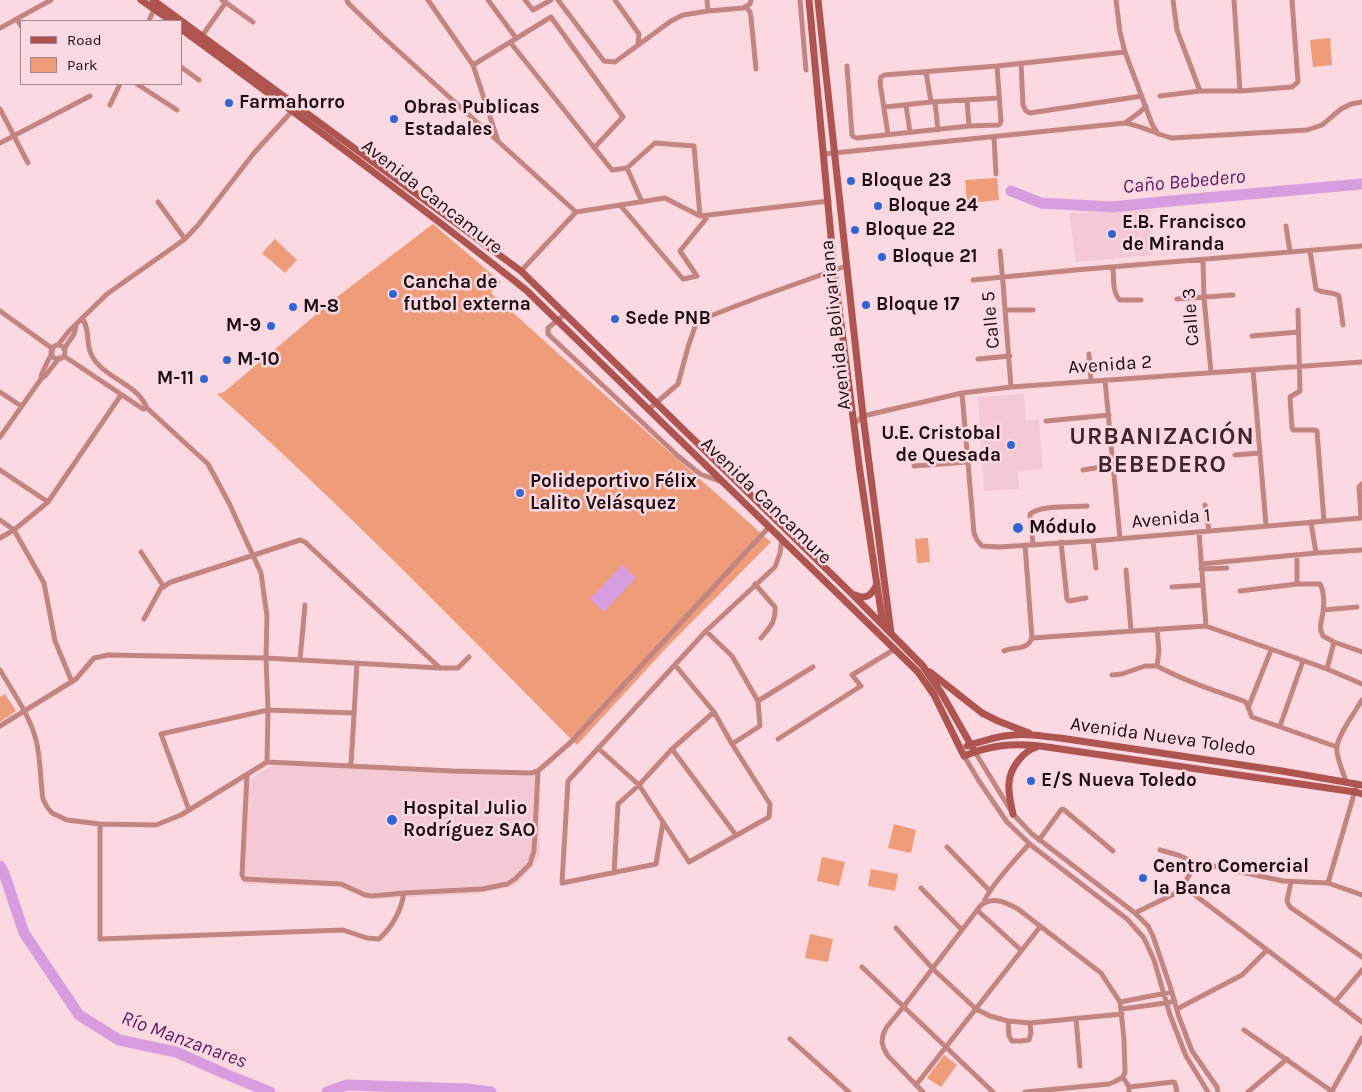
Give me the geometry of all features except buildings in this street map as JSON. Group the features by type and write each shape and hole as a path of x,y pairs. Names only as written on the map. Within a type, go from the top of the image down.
{"main road":[{"path":"142,0 169,20"},
{"name":"Avenida Cancamure","path":"153,0 180,20"},
{"name":"Avenida Bolivariana","path":"809,0 834,269 860,472 885,640"},
{"name":"Avenida Bolivariana","path":"818,0 863,416 894,648"},
{"name":"Avenida Cancamure","path":"182,21 526,290 918,672 934,694 964,756"},
{"name":"Avenida Cancamure","path":"182,30 521,270 923,666 942,694 975,752"},
{"path":"852,594 864,598 874,590 877,583"},
{"path":"923,666 982,713 1036,736"},
{"name":"Avenida Nueva Toledo","path":"960,748 994,738 1015,735 1060,738 1360,784"},
{"name":"Avenida Nueva Toledo","path":"964,756 996,746 1017,744 1040,746 1359,793"},
{"path":"1013,814 1009,792 1009,781 1012,773 1022,757 1030,749 1040,746"}],"street":[{"path":"0,28 51,0"},
{"path":"347,0 383,38 576,212"},
{"path":"428,0 473,65 499,142"},
{"path":"488,0 516,38"},
{"path":"525,0 533,10 551,0"},
{"path":"558,0 604,61 614,62 672,21 684,15 708,11 736,10 746,7 750,4 751,0"},
{"path":"707,0 708,11"},
{"path":"800,0 806,70"},
{"path":"1116,0 1120,32 1125,52 1152,124 1158,134"},
{"path":"1173,0 1176,30 1200,91"},
{"path":"1234,0 1240,91"},
{"path":"1160,96 1200,91 1240,91 1292,87 1298,82 1292,0"},
{"path":"202,36 224,1 253,22"},
{"path":"617,1 639,34 638,45"},
{"path":"746,7 751,17 756,68"},
{"path":"149,20 154,9"},
{"path":"473,65 551,17 622,118 594,148"},
{"path":"17,19 20,24"},
{"path":"639,34 649,37"},
{"path":"510,42 612,170 627,168 655,143 694,146 700,216"},
{"path":"888,134 880,83 881,77 884,75 997,66 1125,52"},
{"path":"1021,63 1023,105 1026,111 1030,113 1142,96"},
{"path":"847,66 852,135 854,138 857,138 1000,124 997,66"},
{"path":"182,68 199,80"},
{"path":"926,72 938,130"},
{"path":"110,105 120,85"},
{"path":"139,85 177,110"},
{"path":"0,143 90,96"},
{"path":"885,107 999,98"},
{"path":"967,100 969,126"},
{"path":"824,154 1126,123 1144,127 1172,138 1307,130 1322,124 1341,109 1351,104 1362,102"},
{"path":"906,105 910,132"},
{"path":"1126,123 1146,106"},
{"path":"41,379 54,349 82,318 107,294 185,239 199,224 254,153 294,108"},
{"path":"0,109 28,163"},
{"path":"994,137 996,174"},
{"path":"627,168 642,202"},
{"path":"521,270 576,212 665,198 700,216 829,202"},
{"path":"158,202 185,239"},
{"path":"620,205 683,279 697,276 680,252 709,215"},
{"path":"1286,226 1290,252"},
{"path":"477,251 484,243"},
{"path":"973,280 1362,246"},
{"path":"1310,250 1316,289 1339,296 1343,325"},
{"name":"Calle 5","path":"1000,251 1012,387"},
{"name":"Calle 3","path":"1203,260 1204,298 1211,372"},
{"path":"648,410 678,384 697,321 846,266"},
{"path":"1113,267 1117,299 1141,300"},
{"path":"1177,299 1233,295"},
{"path":"1005,310 1033,310"},
{"path":"1298,310 1300,391 1290,397 1292,428 1293,430 1317,431 1324,521"},
{"path":"0,311 54,349 62,347 64,349"},
{"path":"565,314 548,328 548,334 678,456 700,474 723,482"},
{"path":"82,318 86,324 88,348 92,358 138,393 147,408 208,464 229,503 262,573 267,616 267,762"},
{"path":"0,436 41,379 61,357 74,334 76,325"},
{"path":"1252,336 1299,332"},
{"path":"54,349 54,357 61,357 143,409 147,408"},
{"path":"1089,354 1091,382"},
{"path":"978,359 1010,356"},
{"name":"Avenida 2","path":"863,416 962,393 1012,387 1362,362"},
{"path":"1253,370 1266,525"},
{"path":"1105,380 1120,538"},
{"path":"0,392 21,406"},
{"path":"914,466 968,462 962,393"},
{"path":"0,538 14,530 48,502 121,395"},
{"path":"852,410 863,416 854,424"},
{"path":"1046,421 1109,415"},
{"path":"1234,455 1260,453"},
{"name":"Avenida 1","path":"968,462 974,534 982,546 999,547 1092,541 1361,518"},
{"path":"1083,470 1113,465"},
{"path":"0,470 48,502"},
{"path":"1361,518 1358,487 1362,484"},
{"path":"738,497 746,491"},
{"path":"1205,505 1209,531"},
{"path":"1032,544 1030,514 1032,512 1043,508 1086,506"},
{"path":"0,520 14,530 44,583 55,641 72,682"},
{"path":"1311,522 1316,553"},
{"path":"0,670 24,712 36,741 43,799 52,813 67,820 100,824 156,825 181,815 267,762 453,771 526,773 538,771 572,742 769,527"},
{"path":"1199,532 1206,626"},
{"path":"663,822 656,864 562,883 568,781 706,631 775,567 782,539"},
{"path":"144,619 161,588 171,582 300,540 305,542 440,668"},
{"path":"1092,541 1096,568"},
{"path":"1061,542 1067,600 1086,598"},
{"path":"1004,651 1010,648 1025,647 1032,638 1025,545"},
{"path":"1201,566 1316,553 1362,550"},
{"path":"141,552 164,587"},
{"path":"1297,556 1297,584"},
{"path":"1201,566 1227,568"},
{"path":"1126,570 1131,630"},
{"path":"755,584 775,607 773,624 761,638"},
{"path":"1240,590 1297,584 1320,584 1322,588 1323,610 1320,627 1323,636 1362,652"},
{"path":"1172,587 1203,585"},
{"path":"300,660 305,605"},
{"path":"1323,610 1357,607"},
{"path":"1032,638 1206,626 1362,684"},
{"path":"1157,629 1159,651 1157,666"},
{"path":"706,631 732,656 758,701 760,726 732,744"},
{"path":"1327,670 1334,642"},
{"path":"778,739 860,686 852,675 894,648"},
{"path":"1248,709 1271,650"},
{"path":"0,726 72,682 94,658 108,655 266,658 440,668 458,668 470,657"},
{"path":"1280,726 1303,661"},
{"path":"351,765 357,664"},
{"path":"598,748 639,785 689,862 769,817 770,804 714,712 675,665"},
{"path":"1112,675 1122,674 1145,666 1157,666 1197,684 1244,701 1252,717 1337,747"},
{"path":"758,701 812,667"},
{"path":"1346,781 1338,758 1337,747 1345,727 1362,700"},
{"path":"189,810 161,734 268,710 354,714"},
{"path":"614,873 618,804 639,785 672,749 714,712"},
{"path":"672,749 736,835"},
{"name":"Avenida Cancamure","path":"975,752 1013,814 1039,840 1135,913 1148,926 1177,1009"},
{"name":"Avenida Cancamure","path":"964,756 1007,822 1029,844 1127,919 1144,938 1154,960 1166,1004 1186,1056 1208,1092"},
{"path":"247,775 242,874 244,879 341,884 365,895 372,896 404,892 482,889 507,884 515,879 530,864 532,857 538,771"},
{"path":"1328,883 1359,793 1360,784"},
{"path":"1039,840 1063,809 1113,851"},
{"path":"100,824 100,939 343,930 367,938 378,939 395,920 404,892"},
{"path":"984,903 984,899 990,891 1029,844"},
{"path":"947,847 990,891"},
{"path":"1160,850 1196,863 1283,881 1328,883 1362,896"},
{"path":"1135,913 1174,894 1183,886 1196,863"},
{"path":"1290,882 1287,900 1290,906 1362,957"},
{"path":"1183,886 1362,1022"},
{"path":"921,888 962,930"},
{"path":"923,1092 888,1056 882,1042 886,1028 977,910 984,903 995,900 1003,901 1018,908 1101,973 1120,1002 1122,1012 1125,1072 1122,1077 1109,1084 1025,1092"},
{"path":"977,910 1021,950"},
{"path":"916,1085 1040,927"},
{"path":"896,928 933,969 976,1009 990,1016 1008,1021 1030,1023 1076,1018 1122,1012 1175,1001"},
{"path":"1219,1090 1192,1051 1177,1009 1242,975 1267,950"},
{"path":"862,967 993,1092"},
{"path":"1334,1002 1362,970"},
{"path":"1120,1002 1172,992"},
{"path":"1149,997 1150,1005"},
{"path":"1076,1018 1080,1066"},
{"path":"1008,1021 1009,1036 1012,1041 1029,1040 1031,1033 1030,1023"},
{"path":"1244,1030 1332,1092 1362,1038"},
{"path":"790,1039 849,1092"},
{"path":"1248,1092 1287,1060"},
{"path":"1122,1077 1129,1089 1173,1082 1177,1092"}],"shaded area":[{"name":"E.B. Francisco de Miranda","path":"1151,210 1153,255 1076,262 1069,213"},
{"name":"U.E. Cristobal de Quesada","path":"1024,394 1026,420 1039,420 1043,469 1018,471 1019,489 984,491 978,397"},
{"path":"622,565 636,578 604,612 590,599"},
{"name":"Hospital Julio Rodríguez SAO","path":"273,765 539,775 540,857 516,886 475,894 374,899 345,887 243,884 246,782"}],"green space":[{"path":"1330,38 1332,65 1313,67 1310,40"},
{"path":"997,178 999,200 967,203 965,180"},
{"name":"Polideportivo Félix Lalito Velásquez","path":"433,224 501,282 491,293 771,542 668,646 577,745 355,522 217,394 224,392 337,297"},
{"path":"275,239 297,260 285,273 262,253"},
{"path":"928,538 930,562 917,563 915,539"},
{"path":"5,694 16,711 0,722 0,697"},
{"path":"894,824 916,830 911,853 888,848"},
{"path":"822,857 845,862 839,886 817,881"},
{"path":"871,869 898,874 895,891 868,886"},
{"path":"810,934 833,939 828,962 805,958"},
{"path":"944,1055 957,1065 941,1087 927,1078"}],"waterway":[{"name":"Caño Bebedero","path":"1011,191 1041,203 1112,207 1362,184"},
{"name":"Río Manzanares","path":"0,866 24,933 79,1015 119,1040 176,1052 270,1092"},
{"name":"Río Manzanares","path":"327,1092 347,1085 467,1089 491,1092"}],"place":[{"name":"Farmahorro","path":"229,103"},
{"name":"Obras Publicas Estadales","path":"394,119"},
{"name":"Bloque 23","path":"851,181"},
{"name":"Bloque 24","path":"878,206"},
{"name":"Bloque 22","path":"855,230"},
{"name":"E.B. Francisco de Miranda","path":"1112,234"},
{"name":"Bloque 21","path":"882,257"},
{"name":"Cancha de futbol externa","path":"393,294"},
{"name":"Bloque 17","path":"866,305"},
{"name":"M-8","path":"293,307"},
{"name":"Sede PNB","path":"615,319"},
{"name":"M-9","path":"271,326"},
{"name":"M-10","path":"227,360"},
{"name":"M-11","path":"204,379"},
{"name":"U.E. Cristobal de Quesada","path":"1011,445"},
{"name":"Polideportivo Félix Lalito Velásquez","path":"520,493"},
{"name":"Módulo","path":"1018,528"},
{"name":"E/S Nueva Toledo","path":"1031,781"},
{"name":"Hospital Julio Rodríguez SAO","path":"392,820"},
{"name":"Centro Comercial la Banca","path":"1143,878"}],"district":[{"name":"URBANIZACIÓN BEBEDERO","path":"1162,451"}]}
